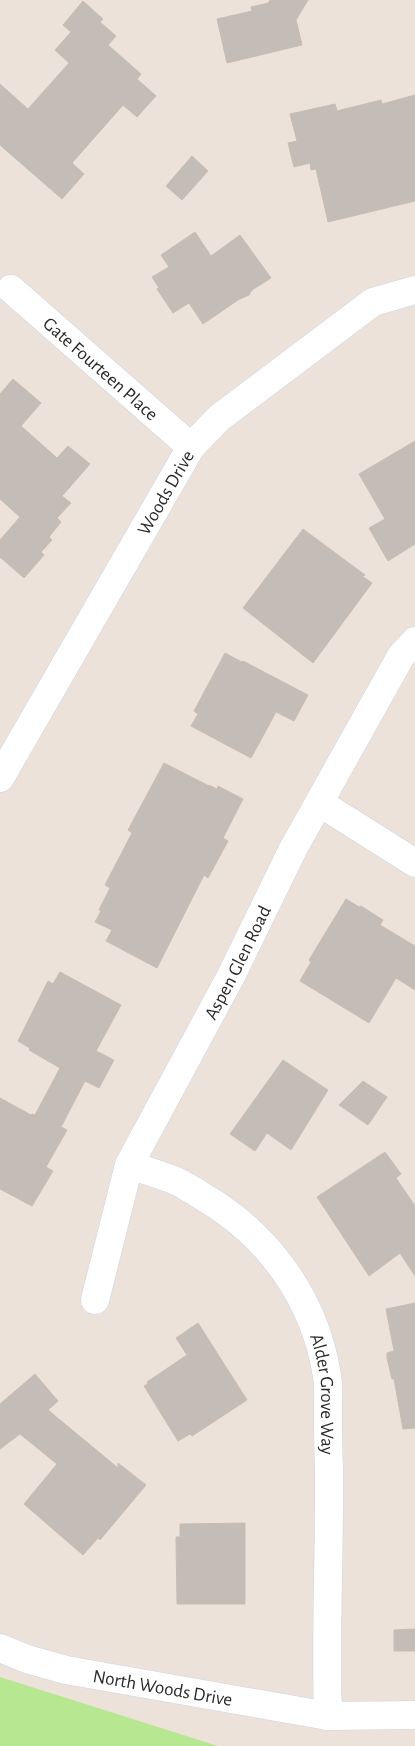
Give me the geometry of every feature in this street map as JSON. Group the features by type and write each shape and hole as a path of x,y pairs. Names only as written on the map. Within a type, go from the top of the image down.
{"street":[{"name":"Gate Fourteen Place","path":"11,289 191,447"},
{"name":"Woods Drive","path":"0,778 191,447 219,418 373,302 415,290"},
{"name":"Aspen Glen Road","path":"95,1300 129,1165 231,976 293,849 401,656 415,641"},
{"path":"320,803 415,863"},
{"name":"Alder Grove Way","path":"129,1165 177,1182 233,1216 255,1235 274,1255 290,1277 304,1301 314,1326 328,1378 330,1537 328,1716"},
{"name":"North Woods Drive","path":"0,1648 27,1659 66,1670 328,1716 415,1715"}],"green space":[{"path":"0,1677 218,1746 0,1746"}],"building":[{"path":"270,0 308,0 296,20 302,45 227,63 217,19 252,11 251,7 268,3"},
{"path":"83,1 103,19 100,22 116,36 108,45 141,74 137,79 156,96 137,117 123,105 72,163 84,174 62,199 0,145 0,84 28,109 69,63 55,50 71,32 63,25"},
{"path":"415,95 415,201 328,222 316,169 311,170 310,163 294,167 288,143 297,141 290,114 335,104 337,111 381,100 382,104"},
{"path":"192,156 208,171 182,200 166,186"},
{"path":"195,232 211,256 240,235 271,278 252,290 249,295 238,300 203,324 189,303 173,313 157,289 159,288 152,277 169,267 161,255"},
{"path":"13,379 41,403 21,426 57,458 68,446 90,464 62,496 71,503 57,518 61,522 49,537 52,540 41,552 44,555 24,578 0,557 0,540 20,517 0,499 0,394"},
{"path":"415,441 415,544 388,561 369,528 385,519 359,474"},
{"path":"303,529 365,575 362,576 372,583 313,663 243,608"},
{"path":"225,653 308,695 294,721 276,712 251,758 191,726 198,714 194,711"},
{"path":"164,763 209,786 217,789 218,786 243,799 223,838 228,841 208,878 204,875 157,968 106,941 112,930 95,922 110,888 105,885 132,833 128,830"},
{"path":"346,899 383,920 380,925 415,946 415,990 396,978 369,1023 300,981 311,962 309,960"},
{"path":"60,972 121,1005 96,1051 114,1060 99,1088 85,1081 61,1127 67,1130 46,1167 53,1171 32,1206 0,1189 0,1098 31,1115 35,1115 60,1068 29,1050 30,1048 18,1041 48,981 53,984"},
{"path":"283,1060 328,1090 291,1150 267,1133 255,1151 230,1134"},
{"path":"363,1081 387,1097 368,1125 339,1105"},
{"path":"385,1152 401,1174 396,1178 415,1206 415,1276 400,1253 369,1276 317,1197"},
{"path":"415,1303 415,1428 403,1429 394,1379 392,1379 387,1358 387,1353 394,1351 386,1309"},
{"path":"198,1323 247,1400 192,1436 190,1434 178,1441 144,1386 187,1355 176,1338"},
{"path":"35,1374 58,1401 48,1410 118,1468 118,1463 146,1485 100,1540 98,1538 83,1555 24,1504 57,1464 20,1434 0,1449 0,1404"},
{"path":"245,1523 245,1604 177,1604 176,1537 180,1537 180,1524"},
{"path":"415,1629 415,1651 394,1651 394,1630"}]}
